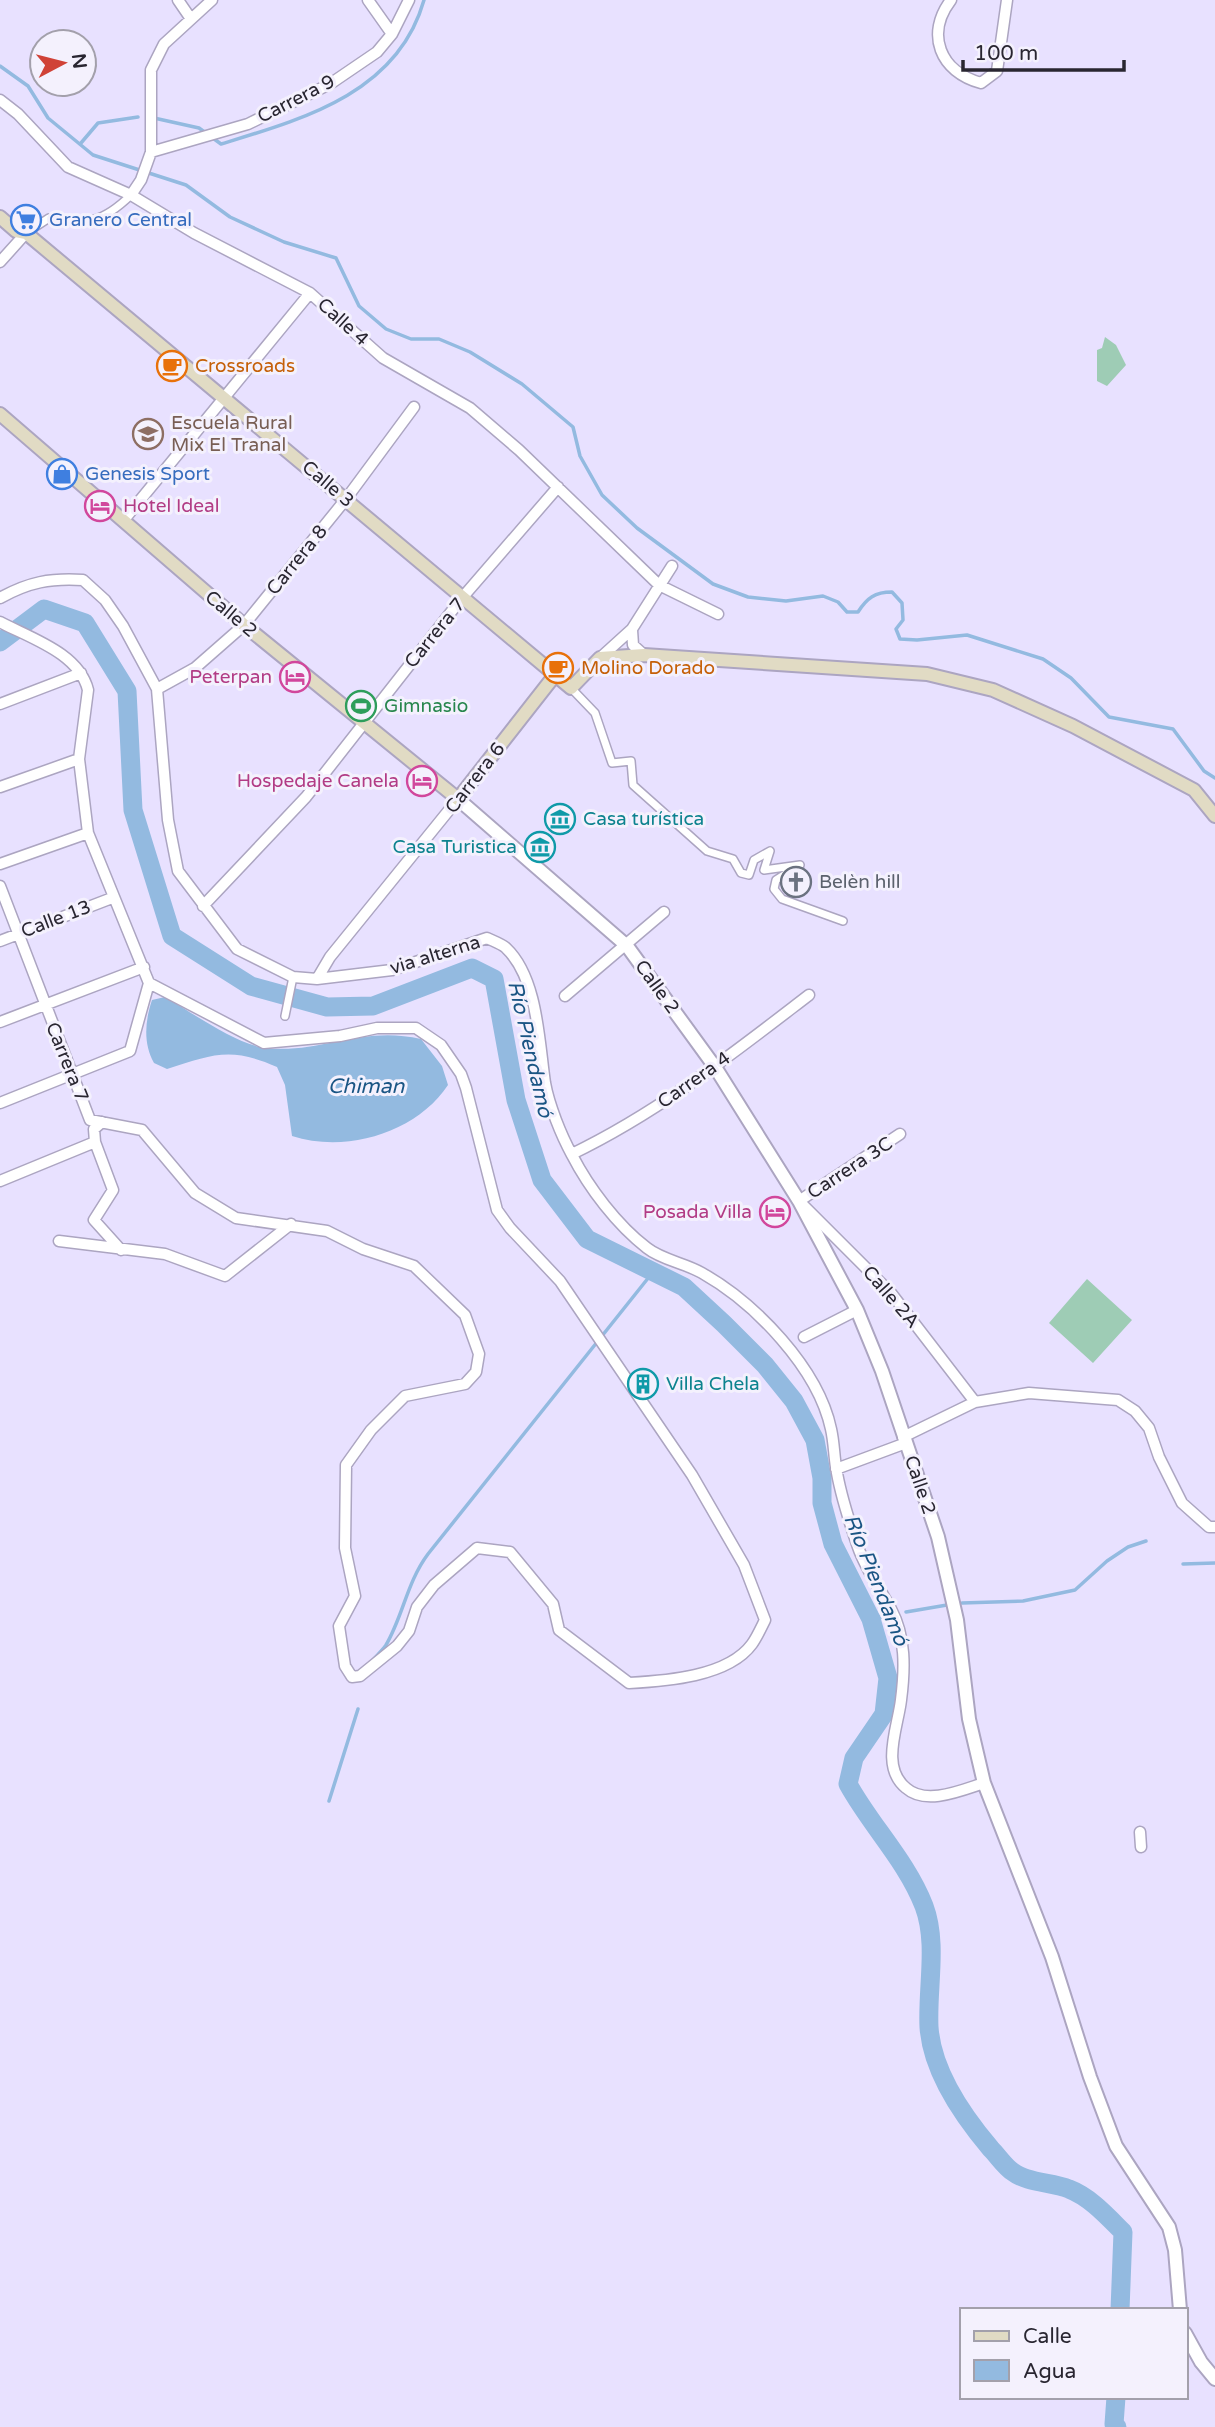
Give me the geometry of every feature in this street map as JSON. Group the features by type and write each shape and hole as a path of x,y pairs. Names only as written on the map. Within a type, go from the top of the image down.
{"main road":[{"name":"Calle 3","path":"0,217 16,231 26,233 571,688"},
{"name":"Calle 2","path":"0,414 244,625 458,799"},
{"path":"571,688 600,658 644,655 927,674 993,690 1073,726 1194,790 1215,816"},
{"name":"Carrera 6","path":"458,799 555,675"}],"street":[{"path":"178,0 191,19"},
{"path":"0,262 26,233 49,218 81,223 111,214 131,195 141,180 150,152 151,70 164,44 212,0"},
{"path":"368,0 392,33"},
{"name":"Carrera 9","path":"150,152 248,124 330,84 377,52 392,33 409,0"},
{"path":"951,0 940,15 936,37 948,64 964,78 981,83 997,71 1007,0"},
{"name":"Calle 4","path":"0,100 18,114 68,167 131,195 194,233 310,293 383,358 470,408 558,487 659,585 718,614"},
{"path":"123,521 310,293"},
{"name":"Carrera 8","path":"157,689 195,668 244,625 346,499 414,407"},
{"name":"Carrera 7","path":"203,906 306,797 462,598 558,487"},
{"path":"600,658 632,629 672,566"},
{"name":"via alterna","path":"0,598 24,584 45,579 83,580 105,600 123,626 157,689 168,820 178,871 237,949 293,977 317,979 392,970 487,938 506,948 525,976 540,1028 546,1085 572,1154 617,1221 649,1250 699,1271 735,1294 799,1361 815,1385 831,1429 836,1469 858,1547 871,1580 891,1609 900,1631 905,1667 892,1751 894,1769 904,1787 919,1796 946,1794 984,1783"},
{"path":"0,1103 130,1051 149,983 88,833 79,759 88,690 81,673 37,638 1,623"},
{"path":"632,629 633,645 644,655"},
{"path":"0,704 81,673"},
{"name":"Calle 3","path":"571,688 595,713 612,763 631,761 633,785 706,851 733,859 741,873 749,875 754,860 769,851 764,870 800,865 776,880 774,889 782,899 843,921"},
{"path":"0,788 79,759"},
{"name":"Calle 2","path":"458,799 626,946 715,1067 799,1201 856,1310 938,1536 957,1620 969,1719 984,1783 1052,1957 1090,2077 1116,2146 1169,2227 1175,2250 1180,2308"},
{"name":"Carrera 6","path":"317,979 330,957 458,799"},
{"path":"0,864 88,833"},
{"name":"Carrera 7","path":"0,886 90,1120 102,1122"},
{"name":"Calle 13","path":"0,941 113,898"},
{"path":"565,996 664,912"},
{"path":"0,1022 144,967"},
{"path":"285,1016 293,977"},
{"path":"121,1250 94,1220 113,1190 95,1142 94,1129 102,1122 142,1130 195,1193 236,1218 327,1231 363,1249 414,1266 465,1315 479,1354 477,1372 465,1384 405,1396 371,1430 346,1465 345,1548 355,1596 339,1626 345,1666 352,1677 360,1676 397,1646 409,1631 417,1607 434,1585 477,1548 510,1552 553,1604 559,1630 629,1683 668,1681 703,1673 723,1666 751,1646 765,1620 744,1565 692,1475 560,1281 510,1228 497,1210 461,1073 441,1045 416,1028 377,1028 340,1037 264,1043 149,983"},
{"name":"Carrera 4","path":"572,1154 625,1128 715,1067 809,995"},
{"name":"Carrera 3C","path":"799,1201 900,1134"},
{"path":"0,1181 95,1142"},
{"name":"Calle 2A","path":"799,1201 891,1293 975,1402"},
{"path":"59,1241 165,1254 225,1276 291,1224"},
{"path":"804,1338 856,1310"},
{"path":"836,1469 905,1440 975,1402 1029,1393 1118,1401 1135,1411 1149,1428 1158,1457 1182,1503 1209,1527 1215,1527"},
{"path":"1140,1832 1141,1847"},
{"path":"1187,2337 1201,2362 1215,2379"}],"green space":[{"path":"1105,337 1116,345 1126,365 1107,386 1097,381 1097,350 1102,348"},
{"path":"1087,1279 1132,1320 1093,1363 1049,1323"}],"water":[{"name":"Chiman","path":"165,997 228,1034 254,1046 266,1048 305,1047 380,1035 421,1039 442,1066 448,1085 435,1101 418,1115 400,1127 379,1135 335,1142 292,1136 285,1085 277,1067 261,1060 233,1055 209,1057 167,1069 154,1063 147,1040 148,1016 152,1000"}],"waterway":[{"path":"154,118 199,128 221,144 314,112 344,98 370,80 393,58 411,32 424,0"},
{"path":"0,66 28,86 48,118 93,155 186,185 230,217 284,242 336,258 359,306 386,329 411,339 439,339 470,352 522,384 573,427 580,456 602,495 637,528 713,584 748,597 786,601 823,596 838,602 847,612 858,612 872,597 892,592 902,603 903,620 896,629 900,639 967,635 1043,659 1071,678 1109,717 1173,729 1204,771 1215,778"},
{"path":"81,143 98,123 138,117"},
{"name":"Río Piendamó","path":"0,642 44,609 85,623 127,691 133,810 172,936 251,986 327,1007 373,1006 472,968 494,979 516,1100 542,1180 587,1239 684,1287 765,1365 794,1401 815,1440 822,1478 822,1503 833,1544 871,1619 888,1678 884,1714 854,1758 848,1784 908,1873 924,1906 931,1950 929,2027 936,2060 960,2108 1007,2167 1019,2176 1077,2192 1123,2232 1120,2308"},
{"path":"372,1661 392,1634 415,1576 428,1554 653,1272"},
{"path":"962,1603 1023,1601 1075,1590 1107,1561 1128,1547 1146,1541"},
{"path":"1183,1564 1215,1563"},
{"path":"906,1612 947,1605"},
{"path":"871,1619 889,1615"},
{"path":"329,1801 358,1709"},
{"name":"Río Piendamó","path":"1116,2399 1114,2424 1117,2427"}],"place":[{"name":"Granero Central","path":"26,220"},
{"name":"Crossroads","path":"172,366"},
{"name":"Escuela Rural Mix El Tranal","path":"148,434"},
{"name":"Genesis Sport","path":"62,474"},
{"name":"Hotel Ideal","path":"100,506"},
{"name":"Molino Dorado","path":"558,668"},
{"name":"Peterpan","path":"295,677"},
{"name":"Gimnasio","path":"361,706"},
{"name":"Hospedaje Canela","path":"422,781"},
{"name":"Casa turística","path":"560,819"},
{"name":"Casa Turistica","path":"540,847"},
{"name":"Belèn hill","path":"796,882"},
{"name":"Posada Villa","path":"775,1212"},
{"name":"Villa Chela","path":"643,1384"}]}
